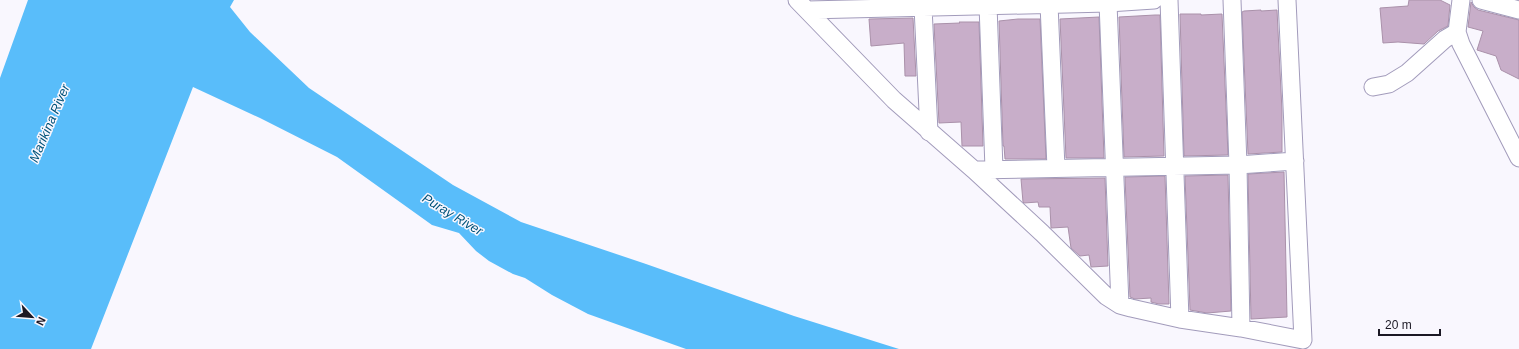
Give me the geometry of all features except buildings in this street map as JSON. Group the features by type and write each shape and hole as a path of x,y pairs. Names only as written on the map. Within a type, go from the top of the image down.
{"street":[{"path":"802,5 923,7 1108,3 1154,0"},
{"path":"1169,0 1176,166 1180,319"},
{"path":"1232,0 1238,165 1241,328"},
{"path":"802,5 894,100 974,170 1042,233 1106,296 1120,305 1180,319 1241,328 1303,340 1296,161 1287,0"},
{"path":"1461,0 1457,32 1461,44 1519,158"},
{"path":"1481,0 1519,10"},
{"path":"1108,3 1116,167 1120,305"},
{"path":"1049,4 1056,168"},
{"path":"988,5 994,169"},
{"path":"923,7 929,132"},
{"path":"1373,88 1389,84 1407,73 1440,42 1457,32"},
{"path":"974,170 1238,165 1296,161"}],"water":[{"path":"28,0 234,0 230,7 250,32 309,88 453,185 521,222 794,316 899,349 686,349 588,314 552,295 525,278 513,274 489,261 476,251 459,233 432,225 337,157 260,118 193,87 91,349 0,349 0,78"}],"water label":[{"name":"Marikina River","path":"49,123"},
{"name":"Puray River","path":"453,214"}]}
